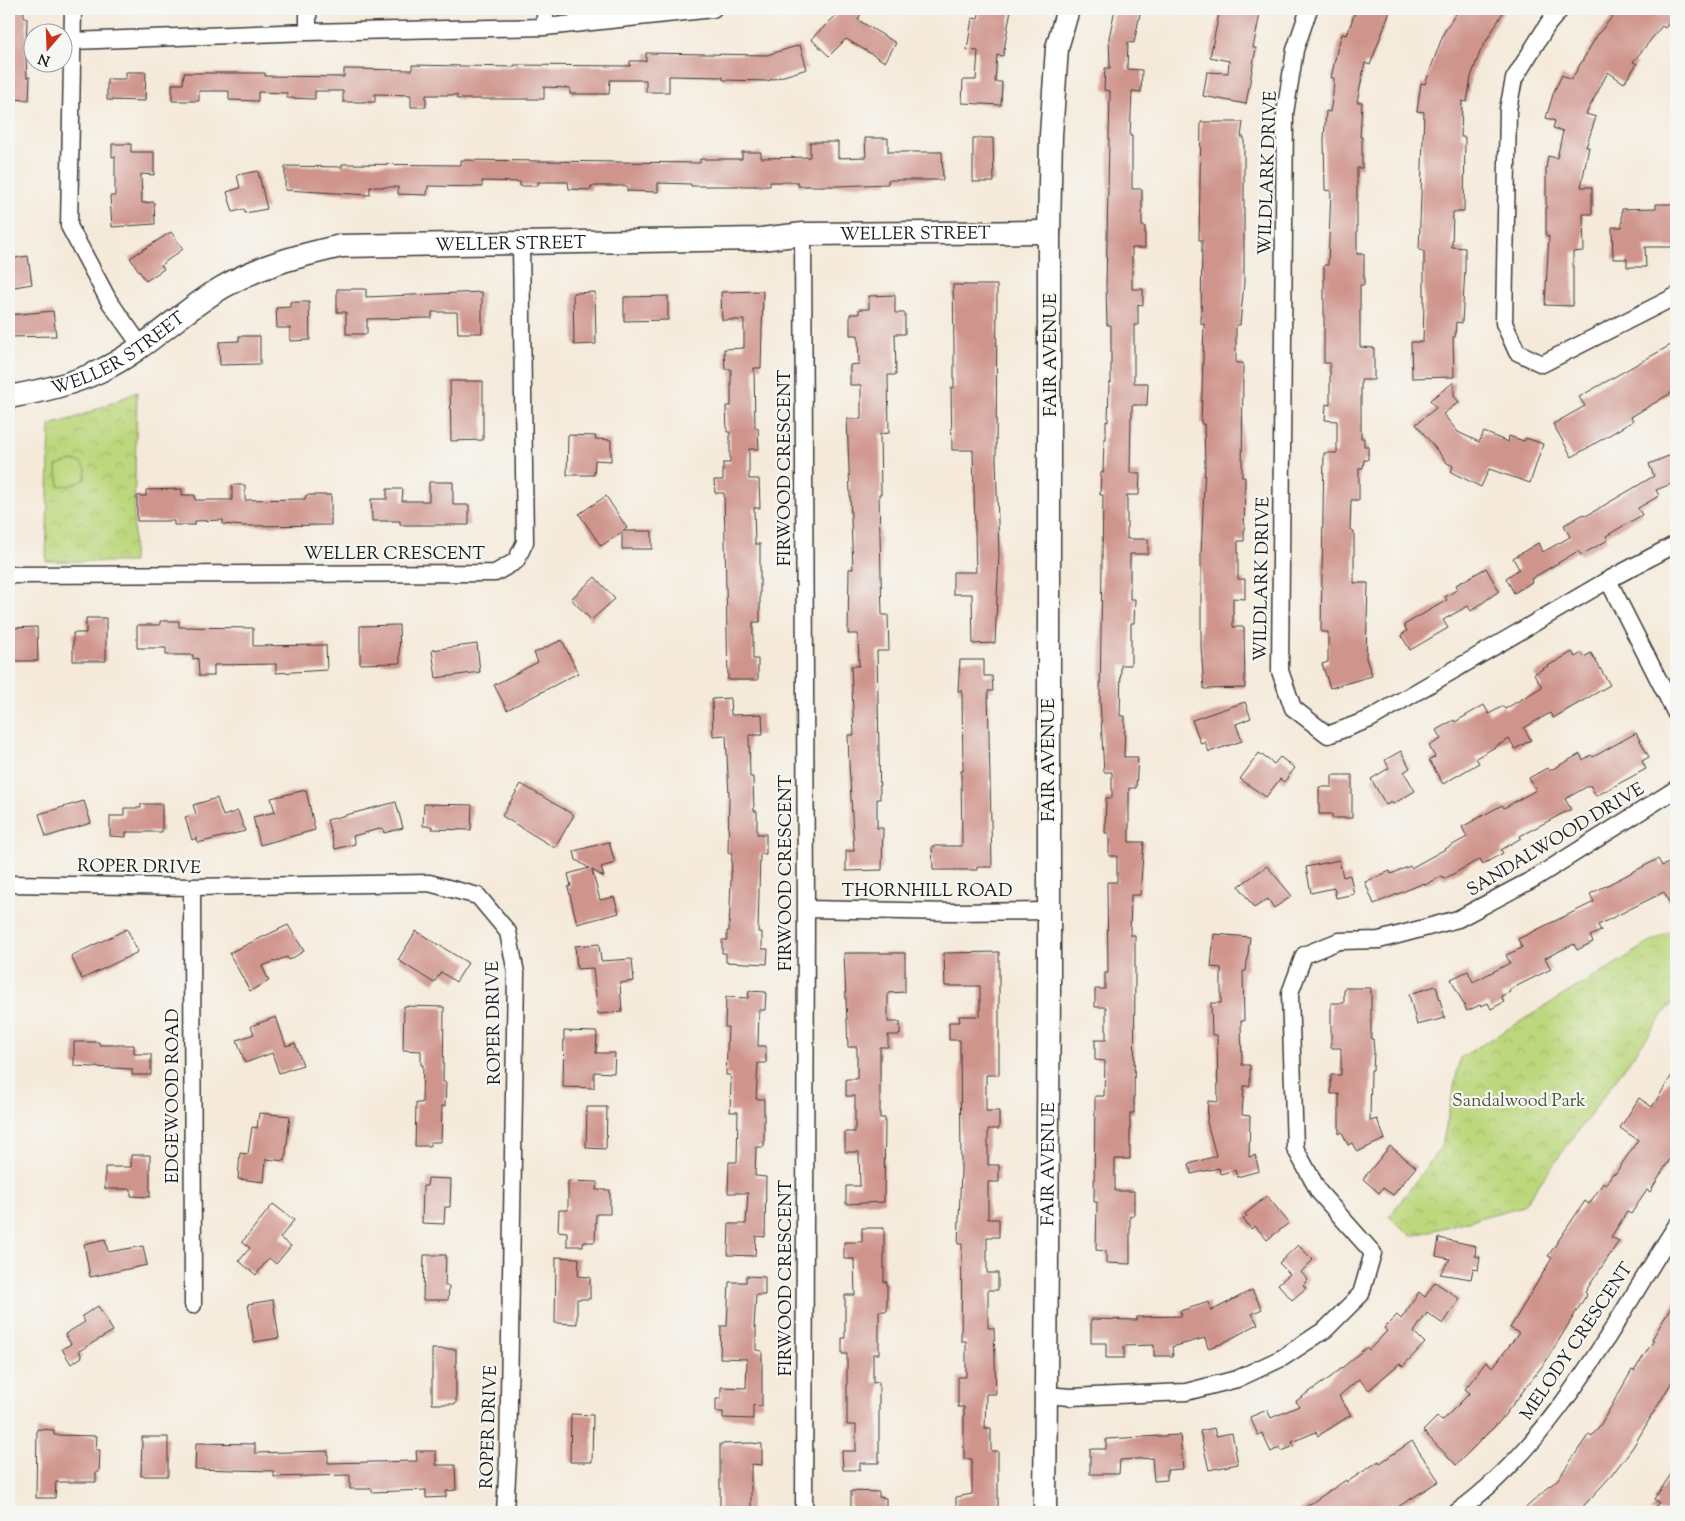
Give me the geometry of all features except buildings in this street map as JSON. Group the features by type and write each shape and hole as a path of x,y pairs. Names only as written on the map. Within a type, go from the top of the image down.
{"street":[{"path":"73,9 69,226 109,300 141,346"},
{"path":"308,9 308,32"},
{"path":"545,9 545,27"},
{"path":"73,41 308,32 545,27 714,9"},
{"name":"FAIR AVENUE","path":"1045,1512 1049,987 1051,344 1049,232 1051,135 1057,48 1068,9"},
{"name":"WILDLARK DRIVE","path":"1310,9 1295,50 1285,113 1280,671 1293,708 1328,735 1370,719 1608,580 1676,544"},
{"path":"1562,9 1548,24 1514,79 1508,109 1504,323 1517,352 1542,364 1676,296"},
{"name":"WELLER STREET","path":"9,397 61,387 101,371 141,346 222,287 279,260 340,246 761,239 803,234 1049,232"},
{"name":"FIRWOOD CRESCENT","path":"803,234 806,909 804,1512"},
{"name":"WELLER CRESCENT","path":"9,575 495,573 516,561 525,542 521,244"},
{"path":"1608,580 1676,714"},
{"name":"SANDALWOOD DRIVE","path":"1045,1395 1071,1397 1186,1392 1246,1375 1282,1358 1326,1329 1361,1294 1373,1253 1319,1192 1295,1148 1290,992 1304,955 1339,941 1379,940 1458,919 1535,878 1676,789"},
{"name":"ROPER DRIVE","path":"9,884 192,888 429,883 478,896 508,932 516,973 508,1460 504,1512"},
{"name":"EDGEWOOD ROAD","path":"192,888 192,1304"},
{"name":"THORNHILL ROAD","path":"806,909 951,912 1048,911"},
{"name":"MELODY CRESCENT","path":"1457,1512 1496,1479 1543,1429 1580,1378 1676,1226"}],"green space":[{"path":"137,392 133,562 46,561 50,425 78,417"},
{"path":"72,461 80,462 86,469 85,479 72,485 59,486 56,466"},
{"name":"Sandalwood Park","path":"1676,927 1676,1003 1672,1003 1523,1206 1412,1236 1389,1217 1442,1146 1460,1058"}]}
